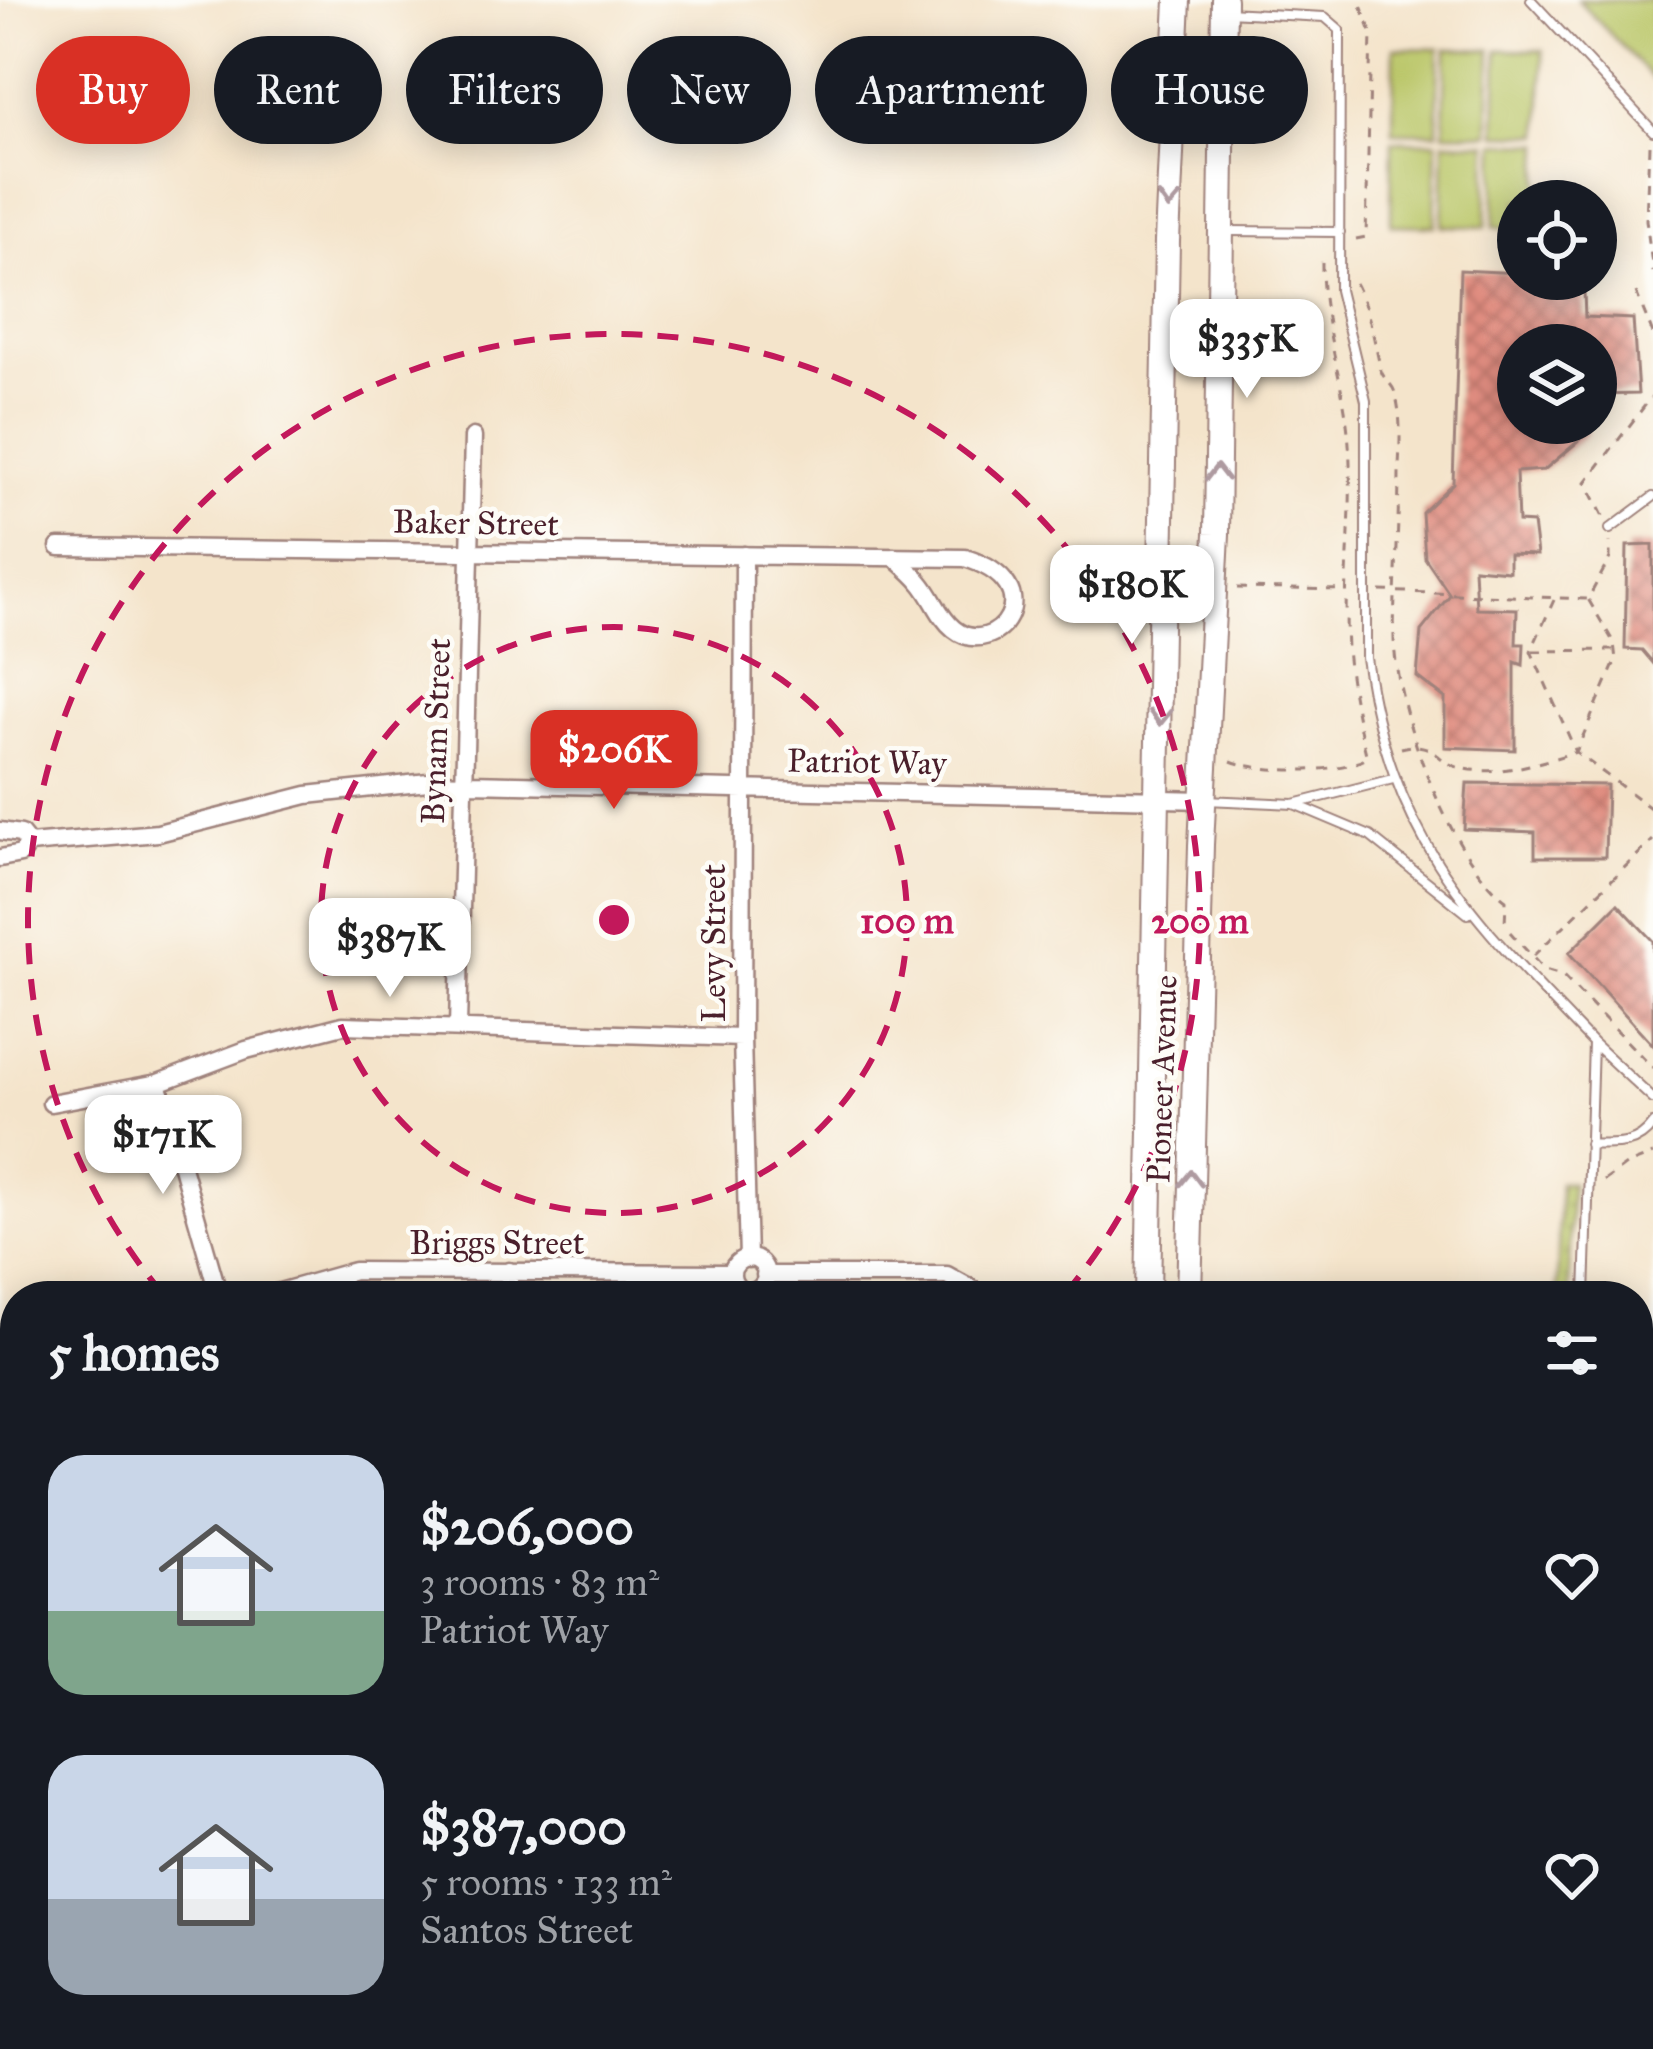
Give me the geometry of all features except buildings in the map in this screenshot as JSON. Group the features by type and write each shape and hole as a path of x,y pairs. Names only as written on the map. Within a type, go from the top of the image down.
{"street":[{"name":"Pioneer Avenue","path":"1148,1281 1167,241 1178,0"},
{"name":"Pioneer Avenue","path":"1189,1281 1217,534 1224,6"},
{"name":"Bynam Street","path":"458,1027 473,437"},
{"name":"Baker Street","path":"58,547 744,555 894,557 964,558 1000,573 1011,591 1011,609 1004,625 989,636 971,638 955,630 922,584 894,557"},
{"name":"Levy Street","path":"744,555 742,1038 748,1258"},
{"name":"Patriot Way","path":"29,844 158,833 308,795 463,782 1205,800"},
{"path":"0,830 21,834 29,844 21,854 0,858"},
{"path":"51,1103 158,1083 246,1050 344,1025 742,1038"},
{"path":"158,1083 215,1281"},
{"path":"1149,1231 1164,1249 1163,1281"},
{"path":"735,1281 731,1273 748,1258 762,1265 763,1281"},
{"name":"Briggs Street","path":"318,1281 354,1271 731,1273"},
{"path":"509,1271 509,1281"},
{"path":"765,1275 947,1275 958,1281"}],"lane":[{"path":"1531,0 1651,131"},
{"path":"1224,6 1325,16 1339,27 1339,290 1366,401 1366,658 1393,778 1436,864 1474,918 1653,1100"},
{"path":"1218,231 1340,232"},
{"path":"1610,530 1653,497"},
{"path":"1205,800 1294,804 1393,778"},
{"path":"1294,804 1370,836 1474,918"},
{"path":"1585,1281 1593,1043"},
{"path":"1589,1144 1626,1145 1644,1137 1653,1124"}],"path":[{"path":"1354,239 1366,237 1372,32 1359,0"},
{"path":"1651,131 1646,220 1653,272"},
{"path":"1231,761 1247,767 1335,769 1367,758 1348,650 1349,448 1337,355 1322,297 1322,261 1353,262 1353,278 1378,346 1382,376 1395,390 1400,441 1394,638 1418,744 1446,820 1493,891 1506,901 1505,927 1544,970 1562,975 1653,1068"},
{"path":"1636,292 1653,334"},
{"path":"1588,599 1610,558 1610,530 1586,482 1653,395"},
{"path":"1237,588 1347,590"},
{"path":"1366,590 1588,599"},
{"path":"1554,599 1531,651 1576,752 1653,810"},
{"path":"1576,752 1616,660 1615,643 1588,599"},
{"path":"1531,651 1615,650"},
{"path":"1385,752 1418,744 1458,768 1514,769 1576,752"},
{"path":"1521,968 1653,840"},
{"path":"1604,1181 1653,1154"}],"green space":[{"path":"1653,0 1653,79 1579,1"},
{"path":"1394,48 1439,49 1437,133 1393,132"},
{"path":"1446,49 1491,50 1489,134 1444,133"},
{"path":"1498,50 1543,51 1541,135 1496,134"},
{"path":"1392,141 1437,142 1435,226 1391,225"},
{"path":"1444,142 1488,143 1486,227 1442,226"},
{"path":"1496,143 1541,144 1540,180 1497,180 1494,227"},
{"path":"1560,1183 1571,1183 1569,1281 1557,1281"}]}
